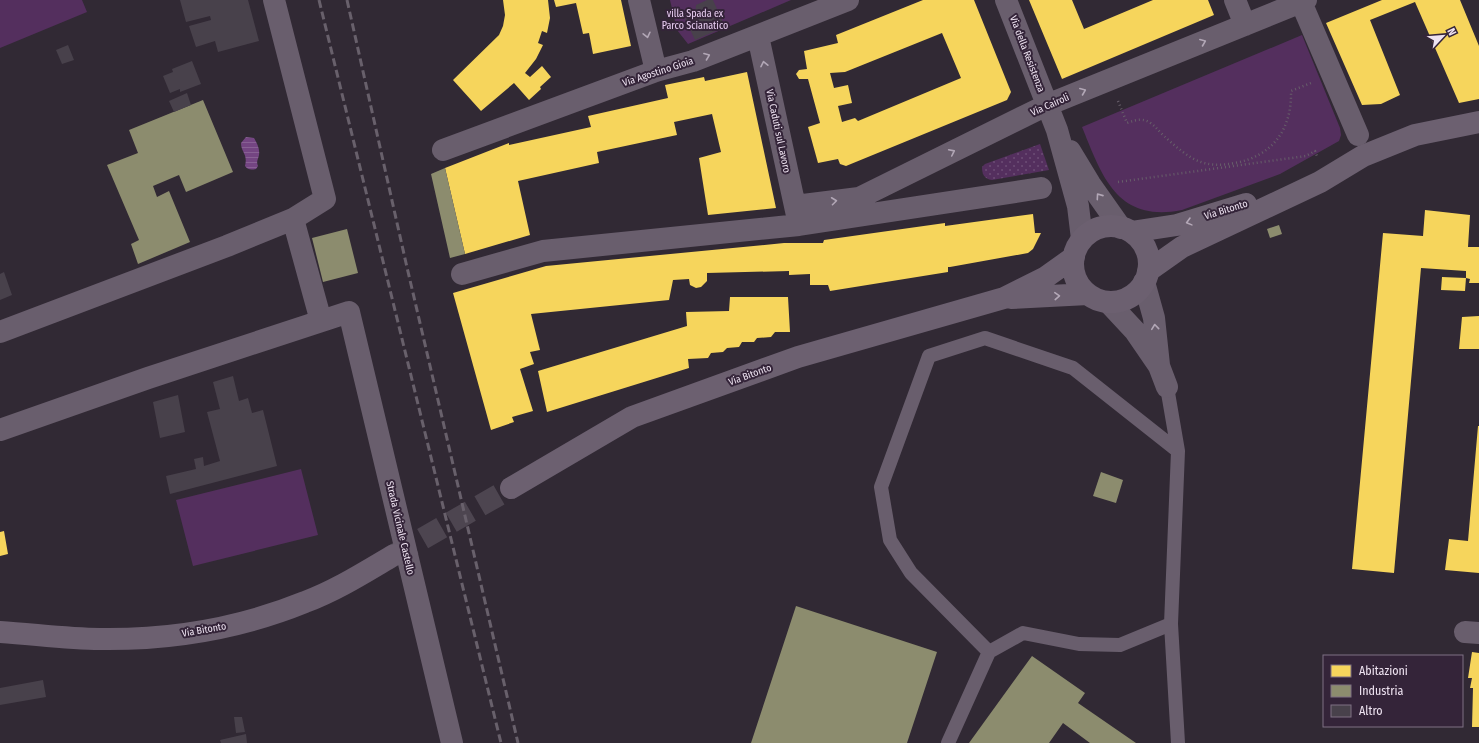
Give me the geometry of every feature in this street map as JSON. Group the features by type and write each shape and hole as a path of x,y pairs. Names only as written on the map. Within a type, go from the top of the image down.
{"main road":[{"name":"Via Bitonto","path":"1146,276 1182,247 1323,179 1363,156 1415,135 1479,122"},
{"name":"Via Bitonto","path":"1126,230 1177,225 1323,179"},
{"path":"1004,298 1046,277 1078,248 1090,232 1111,226 1126,230 1140,240 1146,249 1148,260 1146,276 1138,290 1129,297 1119,301 1108,302 1097,299 1088,294 1080,286 1076,277 1073,267 1078,248"},
{"path":"1004,298 1088,294"},
{"name":"Via Bitonto","path":"511,488 632,417 798,357 1004,298"},
{"name":"Via Bitonto","path":"0,632 100,639 165,637 212,630 260,618 306,602 351,581 394,555"}],"street":[{"path":"0,332 220,249 293,219 326,199 274,0"},
{"path":"639,0 656,71"},
{"name":"Via Agostino Gioia","path":"444,150 656,71 693,61 848,0"},
{"name":"Via della Resistenza","path":"1006,0 1057,130 1078,206 1078,248"},
{"path":"1235,0 1246,25"},
{"path":"1303,1 1358,135"},
{"name":"Via Cairoli","path":"797,216 859,198 1047,105 1303,1"},
{"name":"Via Caduti sul Lavoro","path":"758,36 797,216"},
{"name":"Via della Resistenza","path":"1057,130 1090,184 1126,230"},
{"path":"462,274 543,251 797,216 1041,188"},
{"path":"0,430 148,378 321,321 293,219"},
{"path":"1146,276 1154,318 1159,366"},
{"path":"1108,302 1135,331 1159,366 1167,387"},
{"name":"Strada Vicinale Castello","path":"321,321 349,312 452,743"}],"lane":[{"path":"989,652 911,573 890,540 881,487 929,356 985,338 1073,368 1178,451"},
{"path":"1167,387 1178,451 1171,624 1178,743"},
{"path":"948,743 989,652 1023,633 1079,644 1120,644 1171,624"}],"path":[{"path":"1127,123 1135,120 1146,121 1154,125 1174,145 1200,162 1223,165 1235,163 1258,156 1271,146 1282,132 1289,116 1291,91"},
{"path":"1112,183 1306,156 1315,151 1323,179"}],"green space":[{"path":"0,0 82,0 87,12 0,48"},
{"name":"villa Spada ex Parco Scianatico","path":"670,0 791,0 688,44 677,30"},
{"path":"1302,35 1340,128 1341,135 1339,141 1280,174 1182,210 1160,212 1142,209 1127,202 1115,192 1105,178 1082,127"},
{"path":"1040,144 1049,170 992,180 987,179 984,176 982,167 985,164"},
{"path":"301,469 318,535 193,566 176,500"}],"shaded area":[{"path":"246,137 254,138 258,146 258,166 253,170 245,166 246,158 241,143"}],"building: Abitazioni":[{"path":"503,0 548,0 550,18 547,33 542,31 538,43 543,45 536,59 525,73 530,77 542,66 551,77 529,100 514,83 481,111 453,80 499,35 503,26 505,15"},
{"path":"554,0 621,0 631,46 593,54 589,33 583,34 576,3 556,7"},
{"path":"923,0 974,0 1011,92 1007,100 846,166 840,164 838,159 818,163 808,127 820,123 808,79 799,79 796,74 799,70 807,69 804,51 838,43 836,35","holes":["942,33 961,78 858,121 855,118 842,122 838,106 852,103 848,85 834,88 830,73 845,72"]},
{"path":"1029,0 1072,0 1084,29 1153,0 1208,0 1214,15 1062,79"},
{"path":"1382,0 1460,0 1479,46 1479,99 1459,103 1415,2 1370,20 1400,95 1381,104 1362,105 1326,23"},
{"path":"747,72 776,208 708,215 699,158 721,152 712,114 674,122 677,135 597,152 599,163 518,181 530,235 465,254 445,168 509,143 509,145 591,127 588,116 668,98 665,85 704,77 705,81"},
{"path":"1425,210 1470,215 1468,247 1479,247 1479,283 1469,283 1470,279 1466,278 1466,271 1421,268 1394,573 1352,569 1383,233 1423,236"},
{"path":"1033,214 1035,233 1041,233 1033,249 1028,253 948,267 948,272 830,291 828,285 810,285 810,274 789,275 789,271 707,273 707,281 701,287 696,288 690,285 689,279 673,280 669,300 531,314 540,350 530,352 534,364 520,369 533,411 512,417 514,422 491,430 453,293 546,266 784,243 823,243 824,240 945,223 945,226"},
{"path":"1442,277 1466,278 1465,291 1441,290"},
{"path":"730,297 788,297 790,332 775,332 771,337 757,338 754,342 742,342 739,347 727,348 723,352 711,353 708,358 688,359 689,368 547,412 538,371 687,326 686,312 729,311"},
{"path":"1479,316 1479,349 1459,349 1462,317"},
{"path":"1478,426 1479,573 1445,570 1449,539 1468,541"},
{"path":"4,531 8,554 0,556 0,532"},
{"path":"1472,652 1479,653 1479,727 1472,727 1473,688 1470,688 1472,678 1468,678"}],"building: Industria":[{"path":"203,100 233,172 186,192 179,175 153,186 157,197 169,191 190,242 138,264 131,244 139,240 107,165 138,153 129,130"},
{"path":"445,168 465,254 450,258 431,174"},
{"path":"1279,225 1282,234 1270,238 1267,229"},
{"path":"347,229 358,273 323,282 312,238"},
{"path":"1101,472 1123,480 1116,503 1093,496"},
{"path":"796,606 937,652 907,743 751,743"},
{"path":"1032,656 1085,693 1078,703 1136,743 1090,743 1063,723 1049,743 969,743"}],"building: Altro":[{"path":"180,0 248,0 259,41 218,52 215,41 196,47 189,26 211,20 210,16 186,22"},
{"path":"707,0 713,0 725,27 695,40 685,19 695,15 696,5"},
{"path":"68,45 74,60 62,64 56,50"},
{"path":"192,61 201,84 180,92 180,89 170,93 163,76 173,72 172,69"},
{"path":"187,93 191,105 174,112 169,101"},
{"path":"4,272 12,295 0,300 0,274"},
{"path":"233,376 239,401 248,398 252,413 263,410 277,466 170,494 166,476 196,469 194,459 203,457 204,466 220,461 207,412 220,409 213,382"},
{"path":"178,395 185,432 160,438 153,402"},
{"path":"43,680 46,697 0,705 0,688"},
{"path":"234,717 242,717 245,732 236,733"},
{"path":"246,734 247,743 221,743 220,740"}],"tunnel":[{"path":"394,555 511,488"}],"railway":[{"path":"319,0 501,743"},
{"path":"347,0 406,263 518,743"}]}
